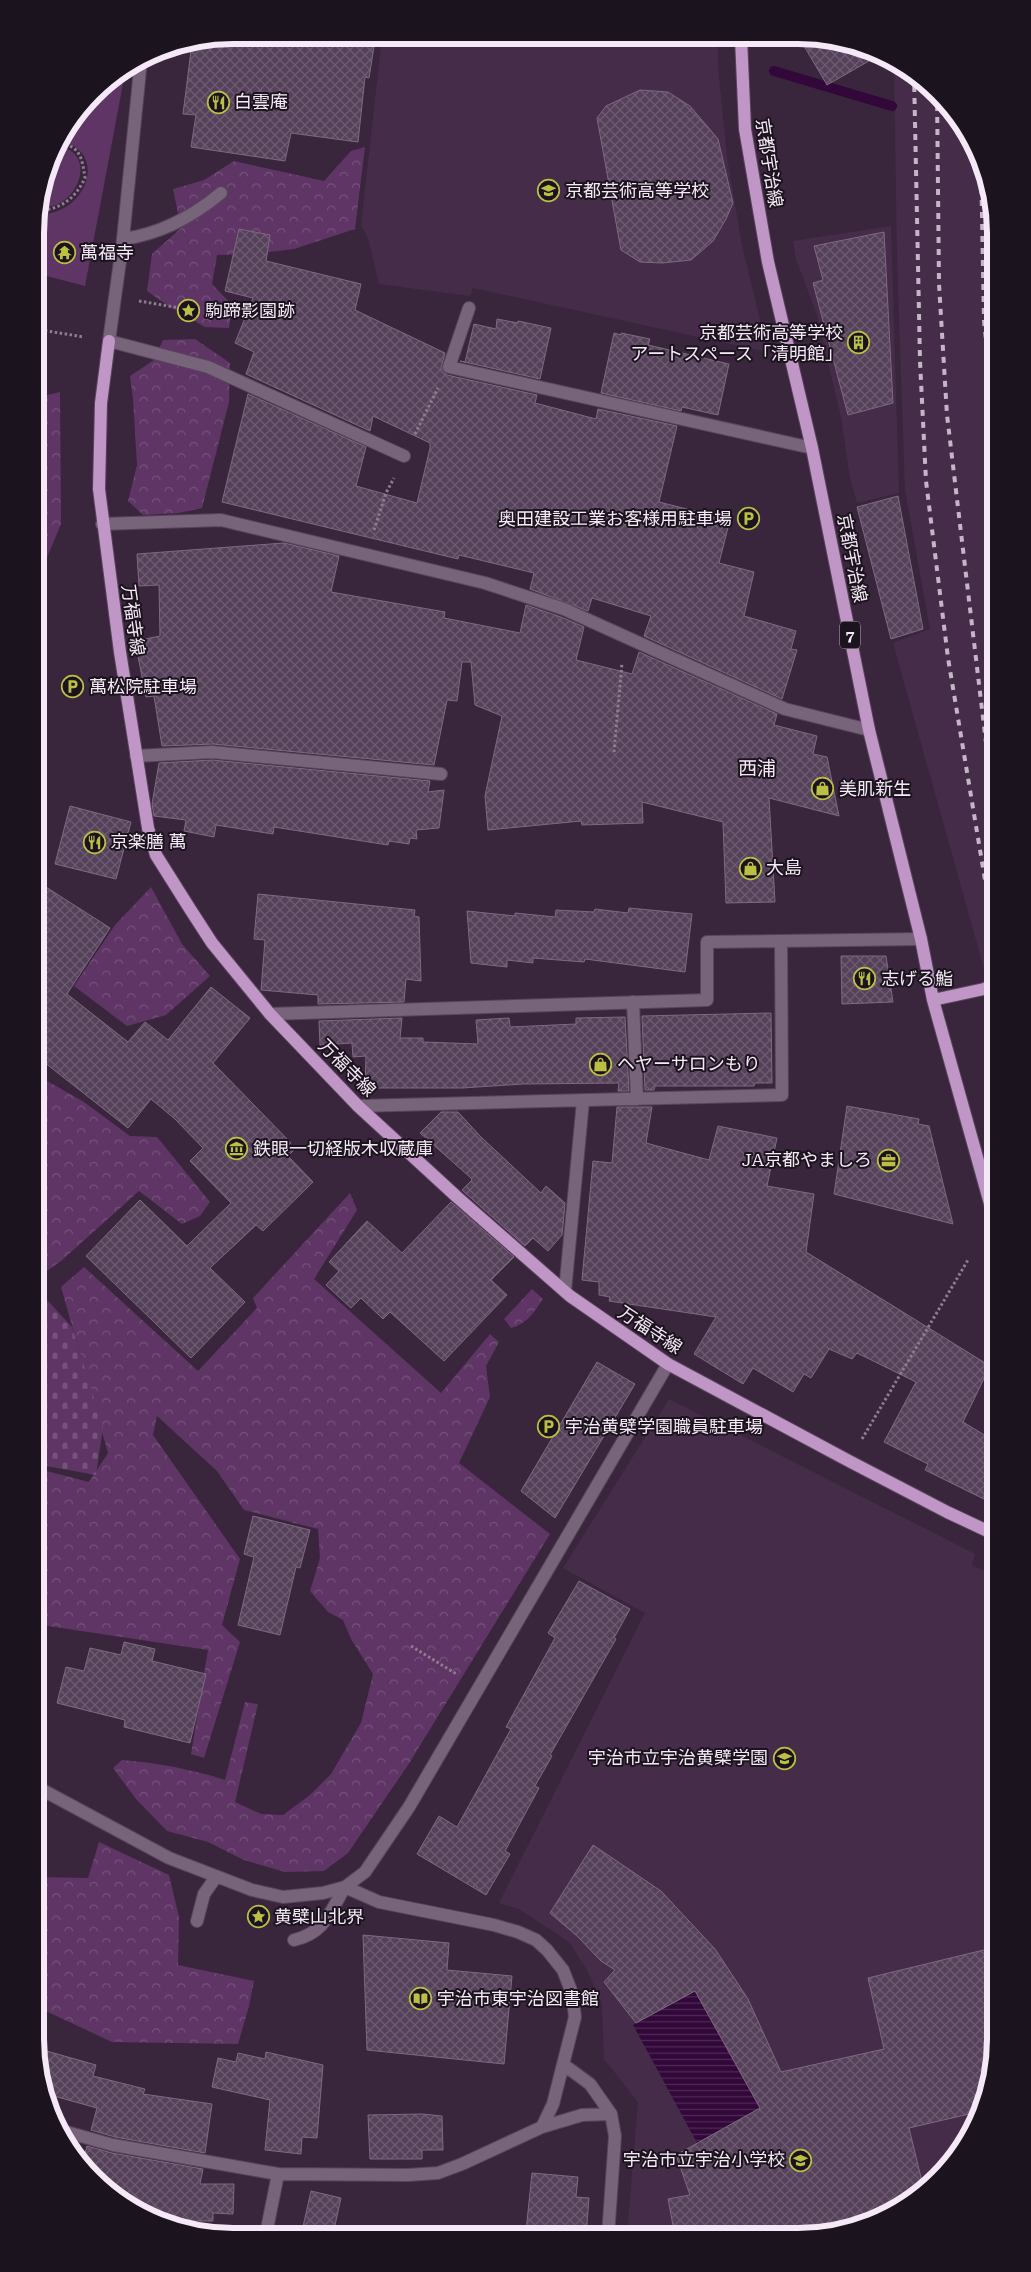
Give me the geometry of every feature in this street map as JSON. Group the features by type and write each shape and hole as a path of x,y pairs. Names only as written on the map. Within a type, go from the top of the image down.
{"main road":[{"name":"京都宇治線","path":"741,44 745,128 768,262 812,448 869,730 921,939 934,1000 987,1192"},
{"name":"万福寺線","path":"110,341 99,436 99,489 102,524 148,828 156,855 212,943 270,1014 358,1106 457,1197 565,1291 599,1317 668,1364 947,1512 987,1531"},
{"path":"934,1000 987,988"}],"street":[{"path":"141,67 110,341 208,367 404,456"},
{"path":"123,239 143,236 176,224 200,211 222,193"},
{"path":"469,308 448,367 812,448"},
{"path":"102,524 221,520 485,583 564,609 785,709 869,730"},
{"path":"136,756 212,752 441,774"},
{"path":"270,1014 708,1000 707,942 921,939"},
{"path":"358,1106 782,1095 781,941"},
{"path":"633,1002 637,1099"},
{"path":"565,1291 583,1101"},
{"path":"44,1791 169,1858 252,1890 283,1897 323,1893 345,1887 365,1872 409,1808 668,1364"},
{"path":"197,1922 204,1894 216,1877"},
{"path":"294,1940 308,1937 319,1930 345,1887"},
{"path":"345,1887 380,1902 494,1925 536,1940 562,1970 572,1993 575,2017 553,2104 542,2127"},
{"path":"564,2064 590,2084 611,2114 615,2136 609,2228"},
{"path":"68,2133 113,2145 278,2174 438,2174 542,2127 582,2115 611,2114"},
{"path":"267,2228 278,2174"}],"path":[{"path":"45,210 62,206 74,197 85,178 79,153 71,145 66,144"},
{"path":"116,296 180,308"},
{"path":"44,330 79,336"},
{"path":"614,752 624,636"},
{"path":"850,1461 968,1260"},
{"path":"411,1646 463,1678"}],"shaded area":[{"name":"京都芸術高等学校","path":"381,44 718,44 718,68 727,157 742,246 768,352 473,288 470,296 379,284 368,238 361,225"},
{"path":"894,70 932,99 962,138 973,160 986,208 987,971 985,972 893,643 930,629 905,490 897,257"},
{"path":"891,226 899,493 857,503 850,478 841,417 817,315 796,259 793,241"},
{"name":"宇治市立宇治黄檗学園","path":"669,1399 975,1554 972,1565 987,1572 986,2064 973,2112 962,2134 948,2154 923,2181 882,2209 847,2222 811,2228 628,2228 638,2102 604,2059 602,2004 587,1970 569,1942 519,1909 499,1903 645,1613 563,1568"},
{"path":"695,1991 760,2108 697,2143 633,2025"}],"green space":[{"path":"124,79 85,286 44,275 44,230 48,218 45,214 60,210 72,202 81,192 86,180 88,168 84,156 74,146 66,143 83,118 99,99"},
{"path":"365,147 355,229 294,249 251,254 217,255 212,284 232,305 229,328 205,327 147,291 152,254 181,228 173,189 204,180 234,161 324,181 351,151"},
{"path":"63,148 69,150 77,157 80,177 68,197 58,204 46,207 50,196 52,177 58,160"},
{"path":"195,339 230,363 229,402 202,508 179,513 143,515 128,501 137,465 130,376 154,360 163,340"},
{"path":"60,392 61,524 44,564 44,396"},
{"path":"151,887 182,944 210,976 166,1015 127,1026 74,986 115,925"},
{"path":"44,1079 84,1102 130,1136 157,1137 210,1202 200,1216 182,1224 139,1191 61,1261 44,1273"},
{"path":"350,1193 357,1210 314,1279 441,1393 490,1334 499,1342 486,1366 490,1397 459,1463 550,1534 408,1765 348,1853 324,1871 285,1872 244,1860 208,1842 167,1831 136,1799 113,1768 122,1760 135,1761 187,1770 225,1780 245,1702 258,1704 235,1802 261,1814 283,1815 310,1795 331,1774 361,1723 373,1674 351,1639 343,1620 328,1612 310,1591 320,1558 318,1529 244,1510 217,1471 157,1416 153,1435 240,1559 222,1625 240,1642 204,1758 191,1754 208,1650 44,1625 44,1470 89,1482 108,1453 61,1287 84,1267 198,1371 257,1308 253,1298"},
{"path":"532,1289 543,1299 526,1320 511,1328 504,1319"},
{"path":"44,1297 72,1327 103,1428 96,1475 44,1466"},
{"path":"99,1842 169,1875 179,1917 178,1965 254,1981 238,2044 112,2042 44,2010 44,1877 88,1878"}],"building":[{"path":"220,44 374,44 369,78 365,77 358,142 291,133 285,161 191,147 196,115 183,114 191,48"},
{"path":"803,44 835,47 873,59 827,85"},
{"path":"640,90 668,92 690,106 718,139 733,203 713,241 691,260 662,263 640,262 621,250 597,118 606,106"},
{"path":"239,229 270,235 266,261 361,284 355,310 445,353 441,368 447,375 537,395 535,403 596,419 598,409 677,426 659,502 730,520 719,563 754,572 744,616 796,631 791,649 797,650 782,699 644,636 651,616 592,598 588,611 530,589 534,573 459,555 458,559 222,502 248,394 366,447 356,486 417,503 430,448 430,443 373,416 370,431 246,374 254,352 235,343 253,298 225,291"},
{"name":"京都芸術高等学校 アートスペース「清明館」","path":"884,232 893,403 848,415 813,283 823,280 814,246"},
{"path":"497,319 551,328 540,379 460,361 465,362 474,324 496,329"},
{"path":"614,333 650,339 648,345 729,364 718,415 682,407 681,411 601,393"},
{"path":"898,496 923,629 891,639 857,507"},
{"path":"284,543 339,556 331,592 445,612 444,618 520,633 526,605 584,627 576,660 632,674 639,652 777,714 774,725 817,736 813,754 827,757 839,816 769,798 775,902 726,903 723,822 642,802 643,823 582,825 581,821 488,830 485,796 502,716 475,705 471,662 462,662 457,701 447,700 434,765 213,744 162,746 154,696 146,697 135,641 160,636 159,585 139,586 137,554"},
{"path":"212,760 430,781 428,792 444,790 439,828 416,830 417,839 410,838 409,844 389,841 388,845 274,827 273,834 216,825 214,837 184,831 186,820 154,816 152,804 159,763"},
{"path":"70,806 131,822 116,879 55,864"},
{"path":"44,886 110,928 67,994 128,1042 145,1022 168,1040 211,987 250,1018 213,1063 291,1143 289,1144 294,1150 288,1156 313,1182 263,1231 256,1225 210,1268 245,1302 191,1358 86,1256 140,1200 187,1246 231,1203 190,1161 203,1148 175,1119 151,1099 128,1128 44,1062"},
{"path":"258,894 415,910 414,916 419,917 421,981 406,979 404,1002 318,1004 318,995 261,990 265,940 254,939"},
{"path":"629,908 692,914 685,972 585,959 584,962 533,958 533,963 507,960 507,967 471,963 467,911 515,916 515,913 555,917 556,910 594,912 595,909 628,913"},
{"name":"志げる鮨","path":"841,956 886,956 893,1002 842,1004"},
{"path":"771,1013 772,1083 755,1083 754,1086 655,1086 654,1090 645,1090 642,1016"},
{"path":"625,1017 629,1091 618,1091 619,1083 523,1084 462,1088 365,1088 366,1056 353,1057 352,1043 320,1045 319,1021 402,1018 400,1038 423,1038 423,1042 478,1044 476,1020 509,1018 510,1027 576,1024 576,1018"},
{"name":"JA京都やましろ","path":"847,1106 919,1119 918,1124 929,1126 953,1224 834,1194"},
{"path":"617,1107 652,1107 646,1143 709,1160 718,1126 777,1138 767,1186 814,1194 806,1252 987,1364 987,1372 963,1422 987,1437 987,1501 925,1470 928,1464 884,1442 916,1382 857,1353 852,1359 829,1349 811,1378 804,1374 793,1392 753,1368 743,1384 694,1354 716,1317 609,1301 610,1297 599,1295 599,1282 582,1280 593,1161 612,1163"},
{"path":"441,1112 458,1112 481,1137 541,1193 546,1186 565,1203 562,1235 548,1251 533,1238 525,1246 462,1190 472,1180 471,1178 420,1133"},
{"path":"451,1202 514,1257 491,1280 507,1295 444,1361 390,1312 383,1319 361,1298 351,1308 326,1285 339,1271 329,1262 367,1221 402,1253"},
{"path":"597,1362 635,1384 555,1518 521,1491"},
{"path":"253,1516 310,1530 300,1568 296,1567 280,1635 238,1625 254,1557 244,1554"},
{"path":"579,1581 630,1609 614,1638 616,1639 550,1755 552,1756 535,1786 539,1788 505,1851 510,1854 486,1895 417,1854 439,1816 457,1827 511,1729 506,1727 555,1638 548,1633"},
{"path":"124,1642 155,1649 152,1661 206,1674 190,1743 124,1727 125,1720 57,1703 66,1667 84,1671 90,1648 121,1655"},
{"path":"593,1845 661,1891 715,1949 748,1999 781,2072 884,2049 868,1978 987,1949 986,2064 981,2088 972,2113 909,2128 922,2182 893,2203 871,2214 835,2225 811,2228 673,2228 668,2199 690,2195 676,2155 760,2108 695,1991 636,2023 604,1982 615,1970 601,1961 577,1936 550,1913"},
{"path":"363,1935 449,1943 447,1970 512,1976 504,2064 367,2050"},
{"path":"44,2050 96,2065 93,2076 145,2089 143,2094 212,2104 205,2153 115,2137 91,2130 97,2108 53,2096 47,2076"},
{"path":"266,2052 323,2065 317,2138 302,2137 301,2154 265,2150 270,2100 212,2087 218,2058 236,2062 238,2053 265,2059"},
{"path":"422,2114 442,2116 443,2150 422,2150 422,2159 370,2159 368,2115"},
{"path":"87,2146 112,2153 203,2169 200,2184 234,2184 233,2214 213,2213 213,2221 181,2221 179,2217 169,2217 160,2214 138,2203 118,2189 99,2173 84,2156"},
{"path":"532,2173 578,2177 576,2197 589,2198 587,2228 526,2228"},
{"path":"311,2191 341,2198 334,2228 303,2228"}],"waterway":[{"path":"774,71 892,106"}],"railway":[{"path":"914,84 920,361 926,481 948,658 987,892"},
{"path":"937,105 939,284 947,415 987,751"},
{"path":"981,186 984,321 987,349"}],"place":[{"name":"白雲庵","path":"218,102"},
{"name":"京都芸術高等学校","path":"549,191"},
{"name":"萬福寺","path":"64,253"},
{"name":"駒蹄影園跡","path":"189,311"},
{"name":"京都芸術高等学校 アートスペース「清明館」","path":"859,343"},
{"name":"奥田建設工業お客様用駐車場","path":"748,519"},
{"name":"萬松院駐車場","path":"73,687"},
{"name":"美肌新生","path":"823,789"},
{"name":"京楽膳 萬","path":"94,842"},
{"name":"大島","path":"750,868"},
{"name":"志げる鮨","path":"865,979"},
{"name":"ヘヤーサロンもり","path":"601,1064"},
{"name":"鉄眼一切経版木収蔵庫","path":"237,1149"},
{"name":"JA京都やましろ","path":"888,1160"},
{"name":"宇治黄檗学園職員駐車場","path":"549,1427"},
{"name":"宇治市立宇治黄檗学園","path":"784,1758"},
{"name":"黄檗山北界","path":"258,1917"},
{"name":"宇治市東宇治図書館","path":"421,1999"},
{"name":"宇治市立宇治小学校","path":"801,2160"}],"district":[{"name":"西浦","path":"757,768"}]}
